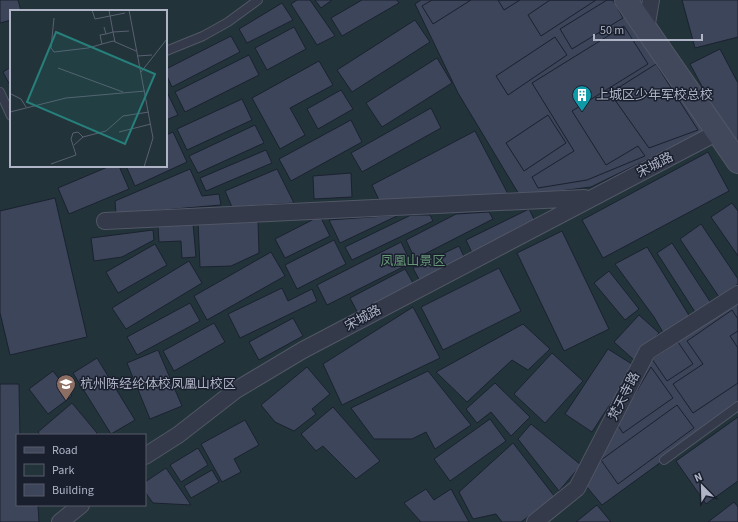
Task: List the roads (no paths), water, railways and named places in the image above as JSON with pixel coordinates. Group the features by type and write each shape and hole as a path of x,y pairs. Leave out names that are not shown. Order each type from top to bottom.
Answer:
{"street":[{"path":"626,0 738,162"},
{"path":"646,29 651,0"},
{"name":"宋城路","path":"146,455 178,434 236,390 303,350 718,132"},
{"name":"宋城路","path":"104,221 530,202 592,197"},
{"name":"梵天寺路","path":"535,522 577,488 647,352 738,294"},
{"path":"60,522 80,506"}],"lane":[{"path":"167,51 202,36 228,22 258,0"},
{"path":"0,92 10,114"},
{"path":"664,460 738,406"}],"place":[{"name":"上城区少年军校总校","path":"582,112"},
{"name":"杭州陈经纶体校凤凰山校区","path":"66,401"}],"park label":[{"name":"凤凰山景区","path":"413,261"}]}
